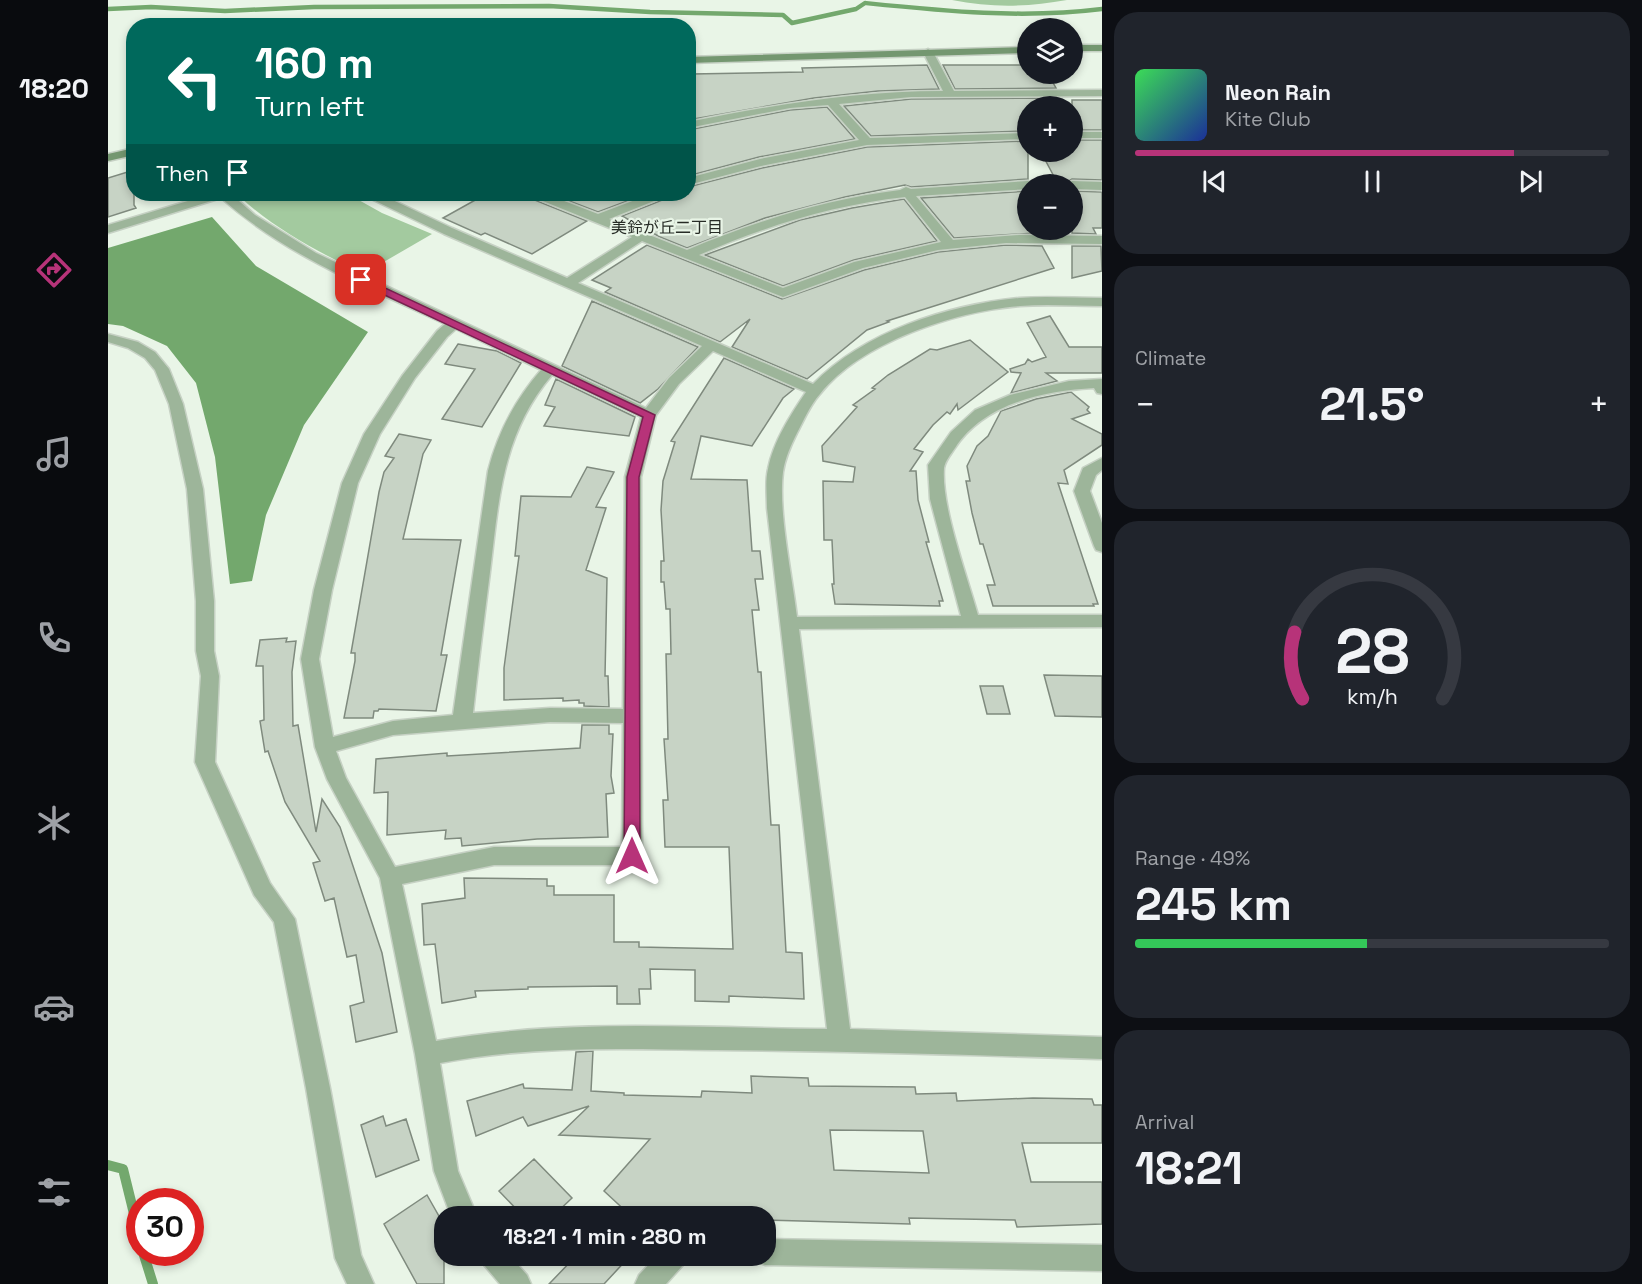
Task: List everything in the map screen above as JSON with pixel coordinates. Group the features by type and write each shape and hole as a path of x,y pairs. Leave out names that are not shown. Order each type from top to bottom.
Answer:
{"street":[{"path":"1083,48 1102,48"},
{"path":"696,60 1017,50"},
{"path":"928,52 949,92"},
{"path":"696,123 778,107 830,100 949,92 1102,93"},
{"path":"830,100 867,142"},
{"path":"1083,135 1102,135"},
{"path":"696,180 760,163 867,142 1017,136"},
{"path":"108,158 126,153"},
{"path":"689,254 729,235 827,205 906,191 1017,185"},
{"path":"1083,185 1102,186"},
{"path":"906,191 950,245"},
{"path":"108,229 200,201"},
{"path":"231,201 251,218 295,247 649,415"},
{"path":"386,201 448,231 815,390"},
{"path":"555,201 783,293 824,275 867,262 950,245 992,240 1102,240"},
{"path":"600,218 642,201"},
{"path":"570,282 641,236"},
{"path":"840,1040 774,508 776,468 790,435 815,390 854,359 889,338 919,325 953,315 1018,303 1102,302"},
{"path":"454,324 442,334 403,385 372,434 350,483 323,590 310,658 326,747 337,779 390,877 427,1054 446,1171 460,1206"},
{"path":"108,338 133,345 150,355 162,369 176,404 195,489 205,601 205,651 210,676 205,762 262,889 284,919 318,1088 348,1258 361,1284"},
{"path":"390,877 494,856 632,856 633,477 649,415 674,381 711,345"},
{"path":"462,721 497,463 510,424 530,391 549,369"},
{"path":"971,621 938,499 936,465 956,435 980,413 1015,398 1069,385 1099,383 1102,390"},
{"path":"1102,463 1089,472 1082,491 1102,546"},
{"path":"789,623 1102,621"},
{"path":"326,747 393,728 550,715 631,716"},
{"path":"427,1054 470,1046 561,1037 840,1040 1102,1048"},
{"path":"776,1252 1102,1258"},
{"path":"502,1266 518,1284"},
{"path":"648,1284 665,1266"}],"shaded area":[{"path":"952,0 1067,0 1010,6"},
{"path":"245,201 361,201 382,213 432,234 363,274 314,249"},
{"path":"212,217 256,266 368,332 304,425 266,515 252,581 230,584 215,457 196,383 167,346 123,326 108,324 108,248"}],"building":[{"path":"927,65 939,89 878,91 814,98 696,119 696,74 803,72 802,68"},
{"path":"943,65 1017,65 1017,84 1054,84 1056,88 955,89"},
{"path":"1017,98 1017,131 871,136 844,106 911,99"},
{"path":"1083,100 1102,100 1102,130 1083,130"},
{"path":"827,107 855,139 759,157 696,174 696,128 790,110"},
{"path":"1083,140 1102,140 1102,180 1083,179 1083,174 1053,174 1046,162 1083,162"},
{"path":"1017,141 1017,162 1028,162 1028,174 1017,174 1017,180 911,187 905,185 845,197 765,218 687,248 660,237 622,216 660,201 696,201 696,185 762,168 867,147"},
{"path":"126,172 126,201 134,201 136,208 108,217 108,178"},
{"path":"1083,191 1102,192 1102,228 1093,228 1096,234 1083,233"},
{"path":"1017,192 1017,234 954,238 921,198"},
{"path":"904,199 937,241 854,260 783,286 705,255 800,220"},
{"path":"473,201 537,201 587,221 532,254 485,233 481,235 443,218"},
{"path":"569,201 627,201 598,212"},
{"path":"647,245 782,299 864,270 938,252 1006,245 1042,246 1054,268 887,321 889,322 867,330 807,379 732,347 750,319 720,342 605,292 611,288 592,280"},
{"path":"1072,246 1101,246 1102,271 1072,278"},
{"path":"592,301 698,347 658,389 640,403 562,366"},
{"path":"1050,316 1069,347 1102,347 1102,373 1046,373 1057,381 1011,393 1021,373 1011,372 1010,369 1025,364 1028,359 1032,362 1046,357 1027,323"},
{"path":"970,340 1008,372 958,410 957,404 950,414 947,412 933,425 914,449 923,452 910,471 916,471 918,500 929,542 926,542 943,601 939,601 940,606 835,604 832,584 834,584 832,540 824,540 823,481 853,482 855,467 823,461 822,446 857,407 853,405 875,389 872,388 888,375 930,349 937,350"},
{"path":"458,344 497,351 521,363 482,427 442,419 475,369 445,364"},
{"path":"724,358 794,389 783,398 752,446 701,436 691,479 747,480 752,551 760,551 763,579 755,579 759,610 752,610 758,672 761,672 771,825 779,825 786,952 802,953 804,999 729,996 729,1002 695,1001 695,970 650,969 651,989 639,989 640,1004 617,1004 617,986 528,987 528,989 475,991 476,997 442,1003 435,944 424,945 422,904 465,898 464,878 547,879 547,886 554,886 554,895 614,895 614,942 639,942 639,947 733,949 729,847 665,847 663,800 668,800 664,739 668,739 666,654 671,654 670,609 666,609 664,582 661,582 661,561 664,561 661,510 663,481 675,442 671,441"},
{"path":"556,379 635,417 629,436 544,426 555,407 545,405"},
{"path":"1071,392 1089,407 1087,410 1090,413 1072,419 1102,434 1102,445 1064,470 1068,484 1058,483 1098,604 1093,604 1094,606 993,606 987,585 995,585 983,544 980,544 972,513 966,481 970,481 967,466 977,446 988,436 1001,411 1036,399"},
{"path":"399,434 431,440 423,454 403,539 461,540 441,655 447,655 436,711 379,709 374,711 373,718 344,718 355,661 355,653 351,653 379,492 384,472 394,458 385,456"},
{"path":"587,467 614,472 596,507 606,508 586,570 607,578 605,676 608,676 609,707 584,706 584,703 579,703 579,700 563,701 563,698 504,700 504,668 519,556 515,556 521,496 571,497"},
{"path":"287,638 286,642 296,641 292,672 293,726 298,725 316,832 322,799 340,827 382,953 397,1032 356,1042 350,1006 364,1002 356,955 347,957 334,898 325,901 313,863 320,861 285,802 268,751 265,752 260,721 264,720 263,666 256,666 260,640"},
{"path":"1044,675 1102,676 1102,717 1055,716"},
{"path":"980,686 1003,686 1010,714 987,714"},
{"path":"582,725 609,725 609,734 613,734 611,776 614,793 606,794 608,837 537,839 462,846 461,838 445,839 446,830 387,835 388,792 374,793 376,759 447,753 447,756 580,748"},
{"path":"593,1051 591,1091 624,1093 624,1095 701,1097 702,1091 752,1093 751,1076 808,1078 809,1086 915,1087 916,1094 956,1093 957,1101 1033,1098 1092,1099 1094,1105 1102,1105 1102,1143 1022,1143 1031,1182 1102,1182 1102,1224 1017,1227 1015,1220 909,1218 910,1224 776,1220 776,1206 620,1206 604,1191 650,1139 559,1135 589,1106 528,1126 523,1117 476,1136 467,1101 523,1084 524,1088 572,1090 576,1052","holes":["830,1130 923,1131 929,1173 834,1170"]},
{"path":"383,1116 386,1126 406,1119 419,1160 376,1177 361,1125"},
{"path":"534,1159 572,1198 564,1206 513,1206 499,1191"},
{"path":"427,1195 434,1207 434,1266 444,1266 444,1284 417,1284 384,1224"},
{"path":"566,1266 621,1266 604,1284 549,1284"}],"waterway":[{"path":"108,9 151,7 225,11 314,7 549,6 650,12 783,15 792,23 856,9 865,3 1013,14 1102,9"},
{"path":"108,1165 123,1169 128,1188"},
{"path":"147,1266 153,1284"}],"district":[{"name":"美鈴が丘二丁目","path":"667,227"}],"route":[{"path":"361,280 649,415 633,477 632,856"}]}
